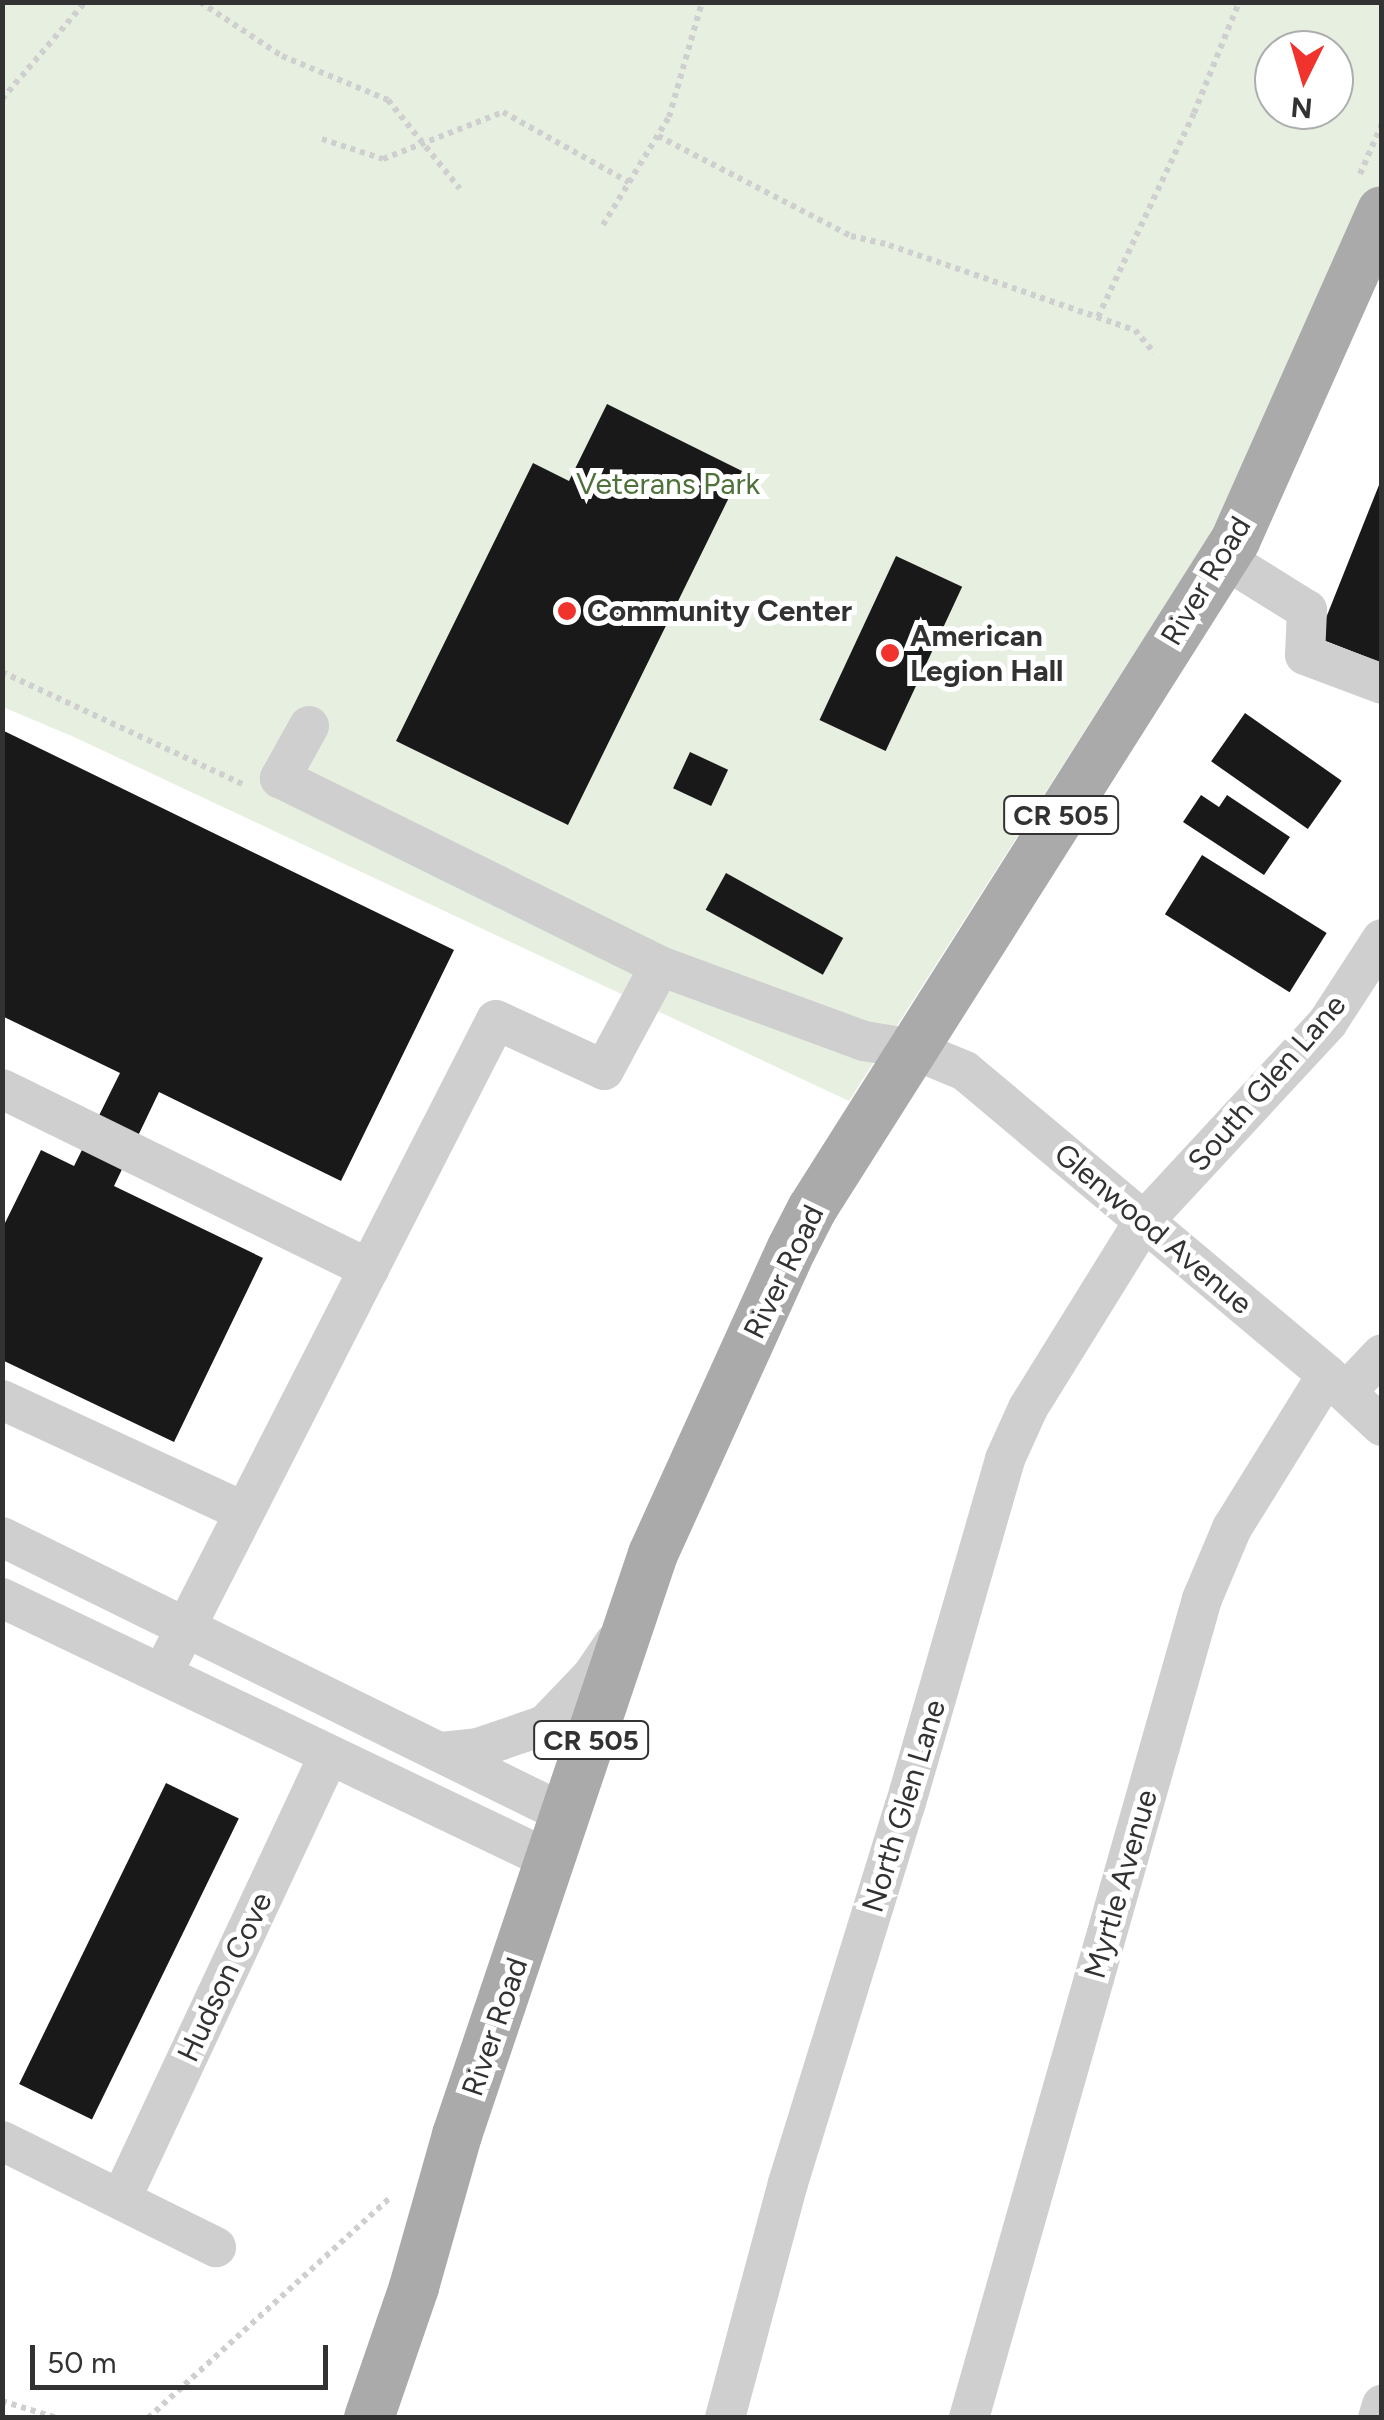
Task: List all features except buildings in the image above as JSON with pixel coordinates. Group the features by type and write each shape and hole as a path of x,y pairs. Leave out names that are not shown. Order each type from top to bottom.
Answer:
{"main road":[{"name":"River Road","path":"381,2411 457,2135 659,1540 792,1248 912,1050 1223,558 1382,211"}],"street":[{"path":"1223,558 1307,610 1305,655 1382,684"},
{"name":"Glenwood Avenue","path":"309,726 280,778 660,966 864,1041 912,1050 965,1071 1382,1426"},
{"name":"South Glen Lane","path":"1144,1222 1328,1022 1382,938"},
{"path":"162,1674 496,1020 604,1070 660,966"},
{"path":"2,1089 369,1269"},
{"name":"North Glen Lane","path":"725,2418 788,2183 905,1806 1005,1459 1028,1408 1144,1222"},
{"name":"Myrtle Avenue","path":"969,2418 1202,1599 1232,1528 1337,1384 1382,1354"},
{"path":"2,1400 244,1512"},
{"path":"2,1537 567,1814"},
{"path":"47,1559 15,1604 552,1861"},
{"path":"441,1752 478,1748 545,1725 592,1676 632,1618"},
{"name":"Hudson Cove","path":"121,2199 330,1754"},
{"path":"2,2141 216,2246"},
{"path":"1378,2418 1382,2405"}],"path":[{"path":"2,99 85,2"},
{"path":"200,2 282,56 388,100 460,189"},
{"path":"603,225 669,117 702,2"},
{"path":"1098,317 1194,113 1239,2"},
{"path":"322,138 383,158 425,146 503,112 629,182"},
{"path":"658,136 852,236 889,245 1135,330 1154,353"},
{"path":"148,2418 401,2188"},
{"path":"2,2401 57,2418"}],"green space":[{"name":"Veterans Park","path":"2,3 1381,3 1381,211 1208,537 849,1101 3,707"}],"place":[{"name":"Community Center","path":"567,611"},
{"name":"American Legion Hall","path":"890,653"}]}
